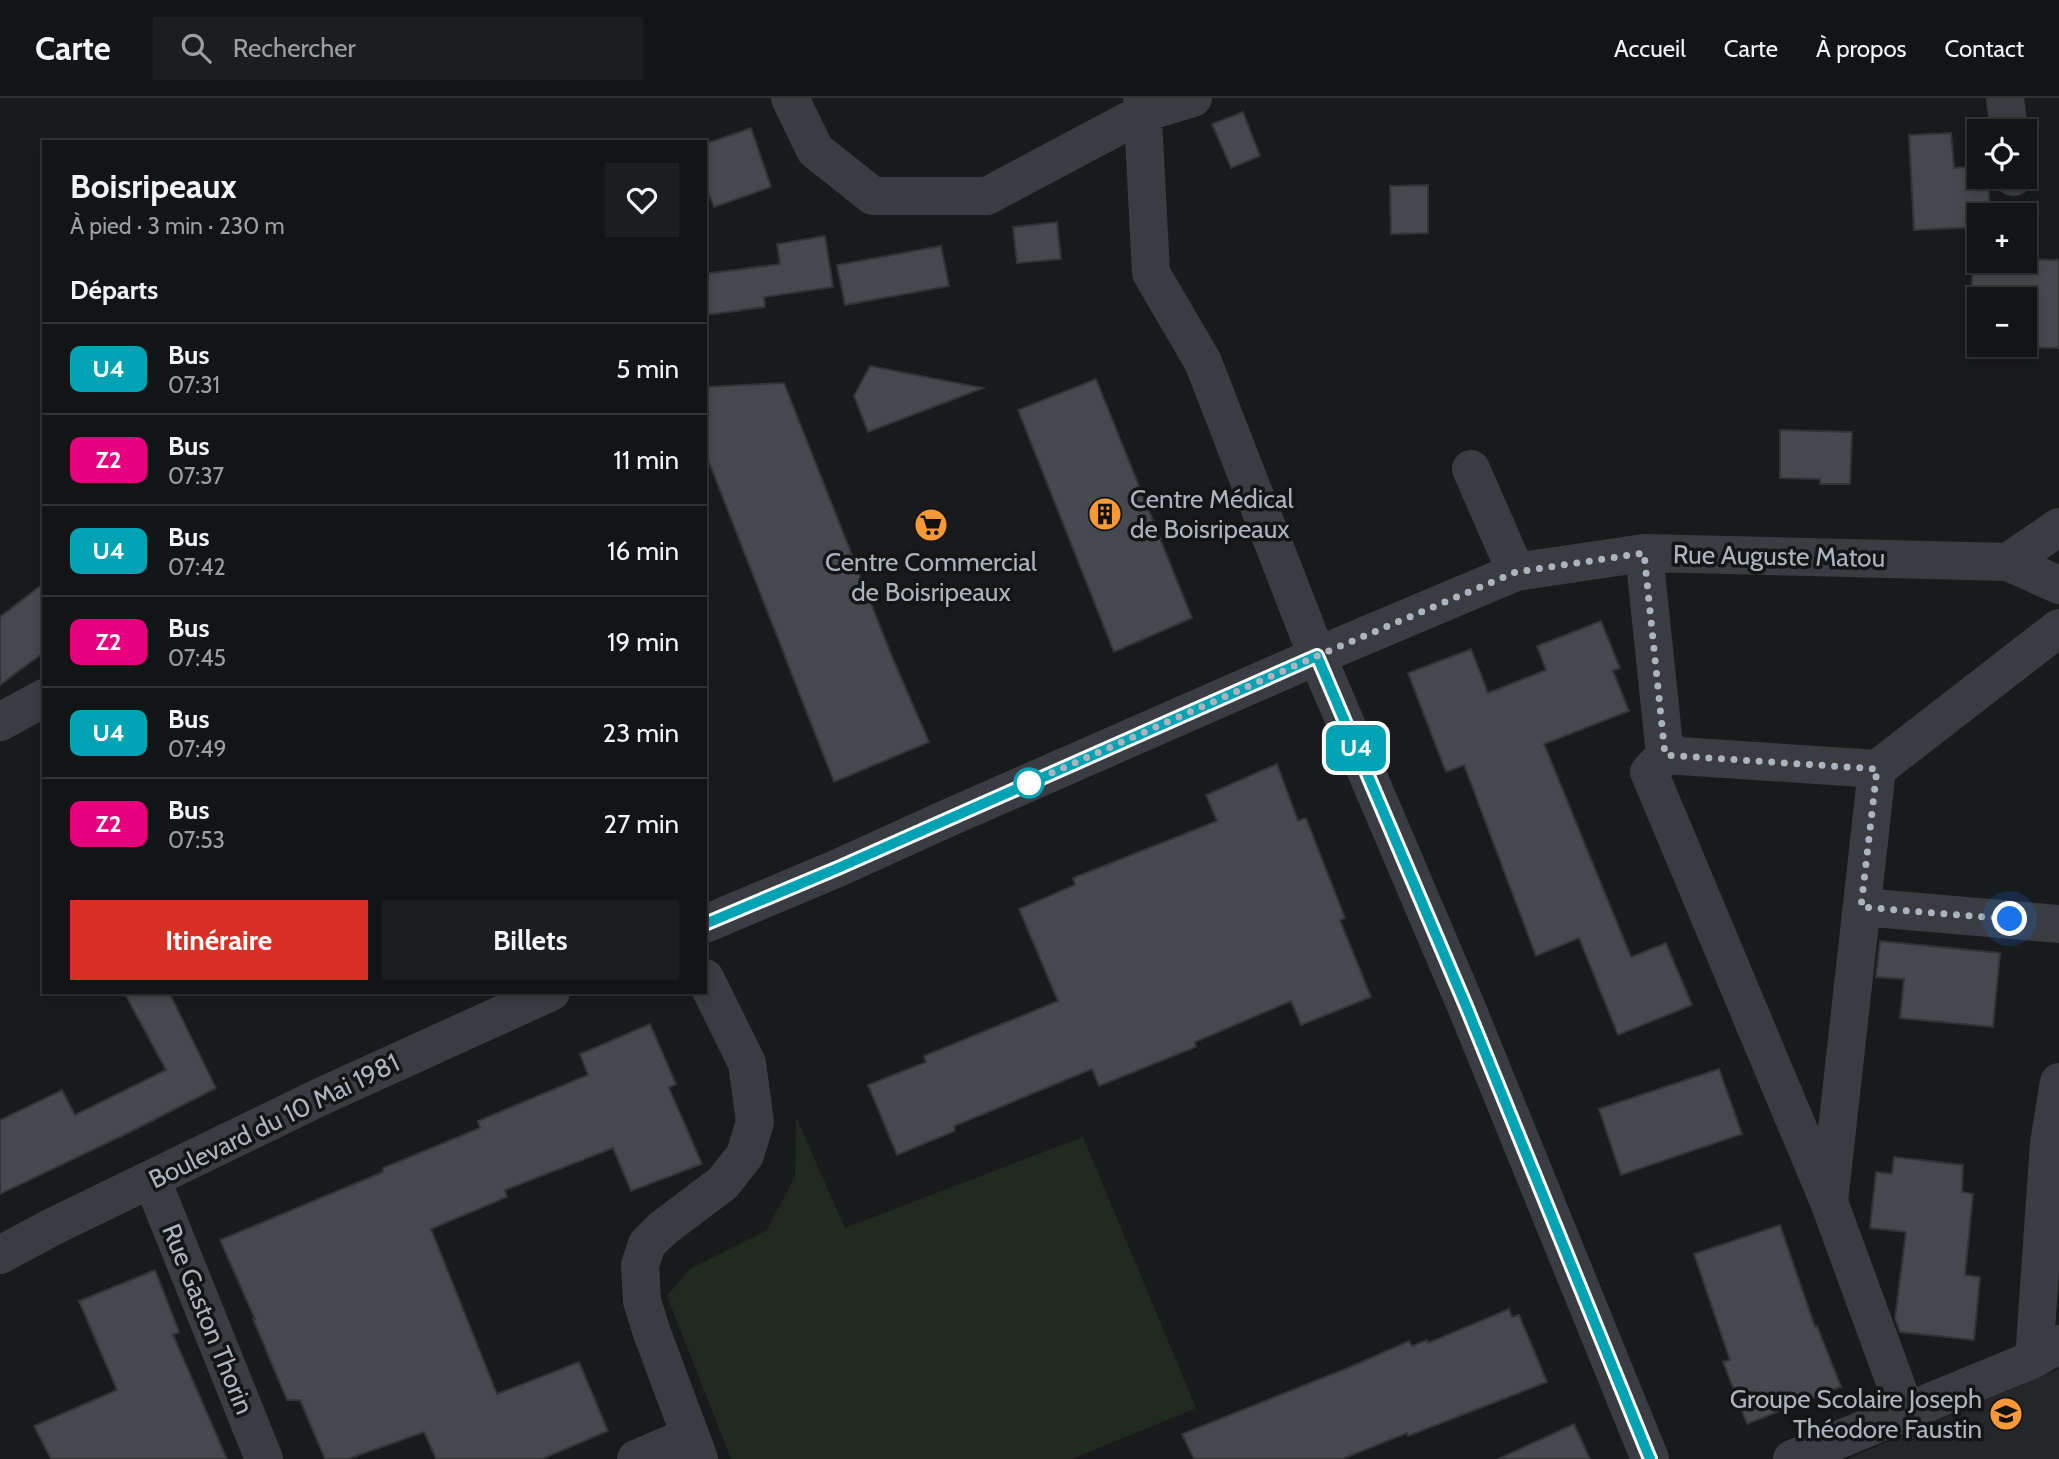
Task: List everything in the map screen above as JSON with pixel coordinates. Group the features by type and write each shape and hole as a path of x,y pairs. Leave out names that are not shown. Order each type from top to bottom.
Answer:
{"street":[{"path":"790,98 815,150 873,196 988,196 1142,106 1193,98"},
{"path":"2006,98 2008,119"},
{"path":"1142,106 1152,273 1203,362 1317,656 1466,1006 1650,1459"},
{"path":"1471,469 1516,572"},
{"path":"2008,562 2059,527"},
{"path":"2059,535 2053,561 2059,583"},
{"path":"1644,553 1665,755 1649,772 1829,1202 1906,1412"},
{"name":"Rue Auguste Matou","path":"1317,656 1516,572 1644,553 2008,562 2059,583"},
{"path":"1665,755 1877,769 2059,628"},
{"path":"707,923 1317,656"},
{"path":"0,722 42,699"},
{"path":"1829,1202 1877,769"},
{"path":"1861,907 2059,923"},
{"path":"636,1459 694,1447 642,1301 640,1265 647,1244 662,1229 723,1183 745,1155 755,1122 747,1063 707,982"},
{"name":"Boulevard du 10 Mai 1981","path":"0,1255 320,1097 547,994"},
{"path":"1792,1459 2046,1351 2059,1082"},
{"name":"Rue Gaston Thorin","path":"152,1180 264,1459"}],"shaded area":[{"path":"796,1117 845,1228 1083,1137 1196,1408 1072,1459 731,1459 667,1296 690,1269 767,1230 795,1176"},
{"name":"Groupe Scolaire Joseph Théodore Faustin","path":"2059,1369 2059,1459 1847,1459"}],"building":[{"path":"1243,112 1260,156 1231,168 1212,124"},
{"path":"751,128 771,187 714,207 707,189 707,143"},
{"path":"1951,133 1954,168 1967,167 1967,189 1989,189 1989,203 1967,203 1967,228 1914,230 1909,135"},
{"path":"1428,185 1428,233 1391,234 1390,186"},
{"path":"1057,222 1061,259 1017,263 1013,227"},
{"path":"825,236 833,287 764,297 765,307 707,315 707,274 780,264 777,244"},
{"path":"941,246 949,286 845,305 837,265"},
{"path":"2037,259 2059,260 2059,348 2037,348 2037,287 1972,287 1972,273 2037,273"},
{"path":"870,366 983,388 868,432 854,396"},
{"name":"Centre Médical de Boisripeaux","path":"1096,379 1192,618 1114,652 1018,410"},
{"path":"784,383 893,659 929,742 834,782 707,457 707,387"},
{"path":"1780,430 1852,432 1850,484 1820,484 1820,479 1780,478"},
{"path":"42,585 42,654 0,685 0,617"},
{"path":"1601,621 1620,668 1613,671 1629,711 1544,744 1631,957 1666,943 1692,1005 1618,1035 1579,938 1536,956 1464,765 1446,772 1408,673 1471,649 1488,693 1546,670 1537,646"},
{"path":"1277,764 1298,821 1306,818 1345,918 1340,920 1371,997 1301,1025 1291,1001 1195,1042 1196,1047 1099,1086 1092,1069 954,1126 955,1131 897,1155 868,1085 926,1062 924,1056 1058,1001 1019,909 1075,885 1073,878 1217,821 1206,795"},
{"path":"1880,941 2000,953 1993,1027 1900,1018 1904,979 1876,977"},
{"path":"125,994 170,994 216,1088 0,1194 0,1120 62,1090 75,1115 166,1070"},
{"path":"650,1024 676,1084 669,1088 702,1164 631,1191 613,1148 505,1190 507,1197 431,1229 497,1394 579,1362 608,1431 542,1459 436,1459 424,1432 348,1459 325,1459 300,1400 287,1400 220,1240 383,1172 383,1168 480,1128 478,1121 588,1075 580,1054"},
{"path":"1719,1069 1742,1134 1621,1175 1599,1109"},
{"path":"1894,1157 1963,1165 1962,1192 1973,1194 1965,1275 1980,1277 1974,1340 1900,1332 1895,1318 1906,1232 1870,1228 1876,1172 1892,1174"},
{"path":"1780,1225 1815,1327 1817,1326 1841,1387 1747,1424 1723,1362 1730,1360 1694,1254"},
{"path":"155,1270 179,1332 173,1335 227,1459 51,1459 34,1426 117,1390 79,1301"},
{"path":"1509,1309 1512,1317 1519,1315 1547,1382 1408,1436 1407,1433 1342,1459 1194,1459 1182,1434 1409,1341 1412,1346 1427,1340 1428,1343"},
{"path":"1574,1424 1590,1459 1498,1459"}],"bus line":[{"name":"U4","path":"707,923 1317,656 1466,1006 1650,1459"}],"place":[{"name":"Centre Médical de Boisripeaux","path":"1105,514"},
{"name":"Centre Commercial de Boisripeaux","path":"931,525"},
{"name":"Groupe Scolaire Joseph Théodore Faustin","path":"2006,1414"}],"route":[{"path":"1029,783 1516,572 1644,553 1665,755 1877,769 1861,907 2010,919"}]}
